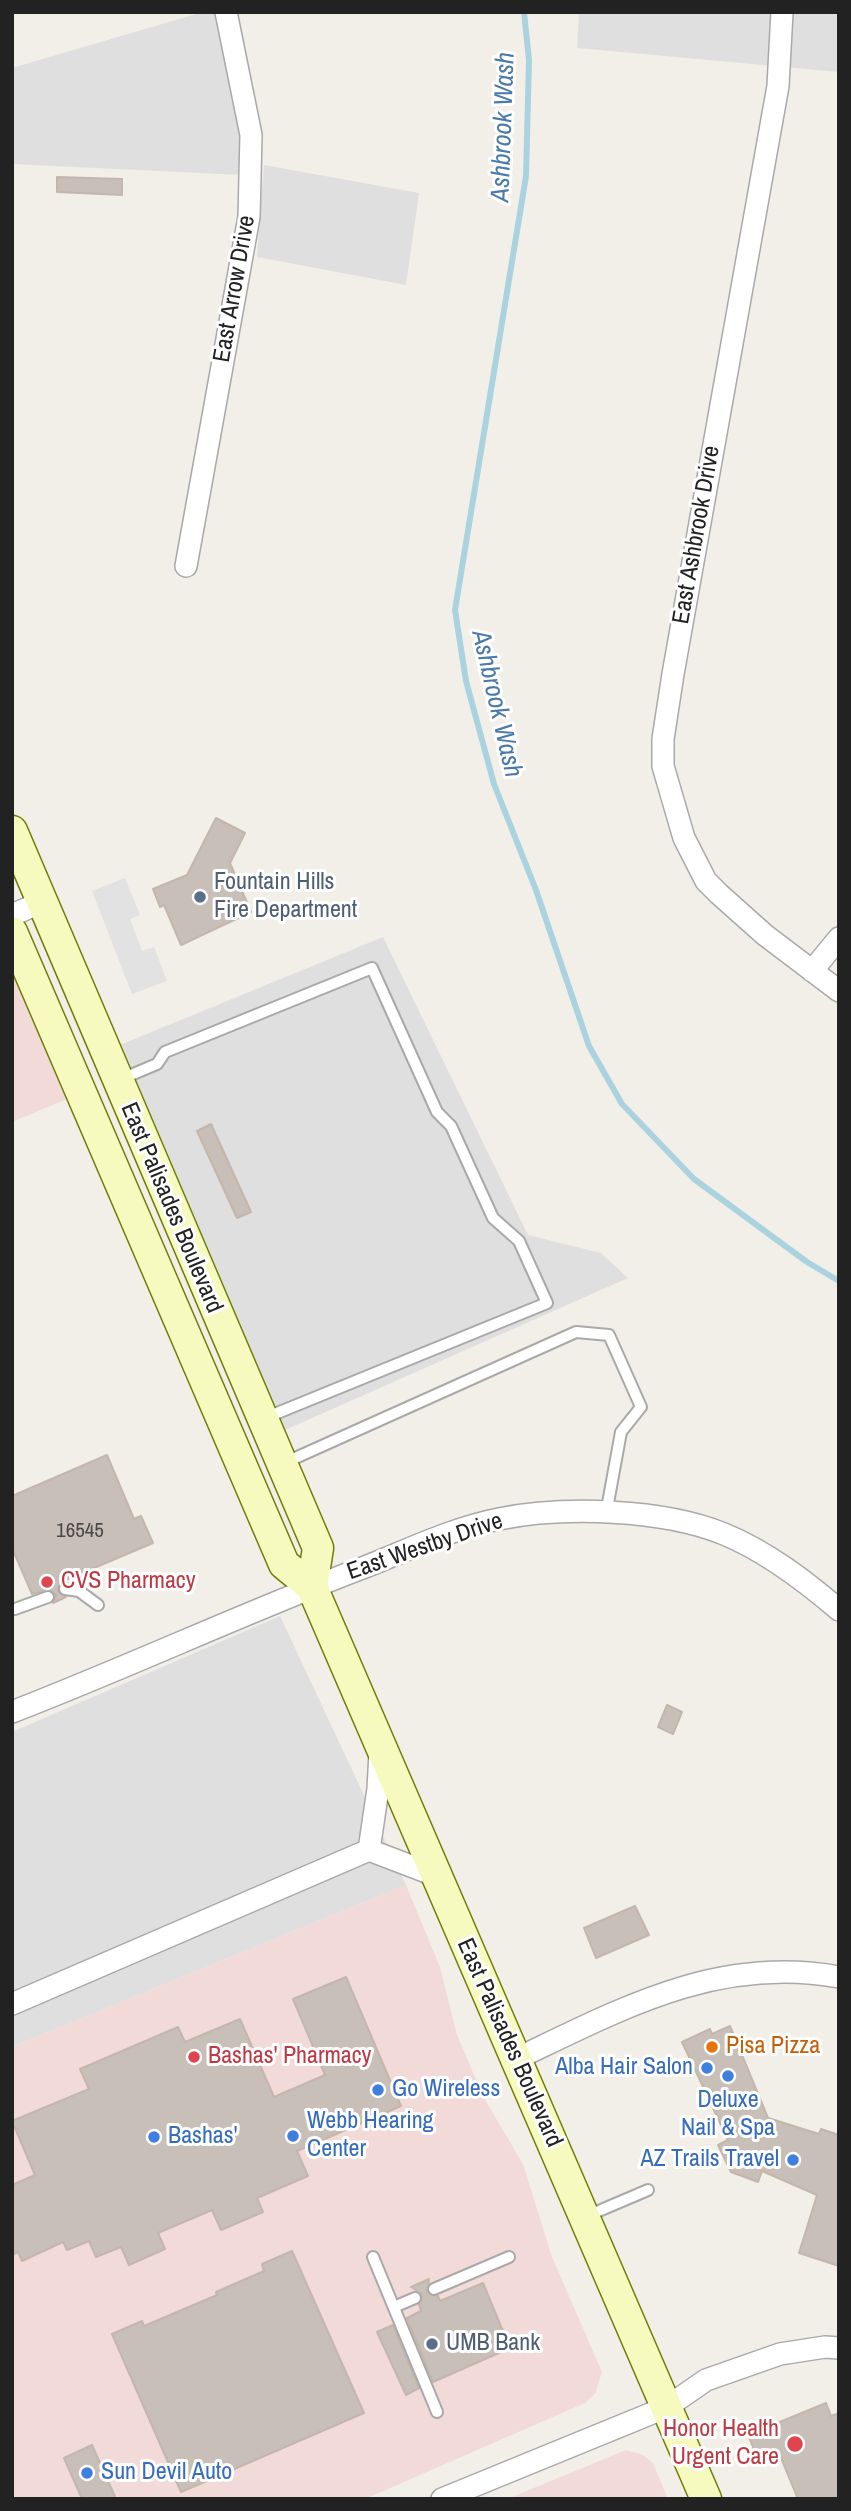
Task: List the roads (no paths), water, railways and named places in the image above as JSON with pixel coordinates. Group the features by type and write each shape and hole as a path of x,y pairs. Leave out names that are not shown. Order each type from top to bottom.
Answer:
{"street":[{"name":"East Arrow Drive","path":"186,566 249,217 251,135 226,12"},
{"name":"East Ashbrook Drive","path":"782,12 778,86 678,647 663,739 663,766 684,838 706,881 765,934 839,990"},
{"name":"East Palisades Boulevard","path":"12,831 19,867 42,902 318,1548 312,1587"},
{"path":"12,915 42,902"},
{"name":"East Palisades Boulevard","path":"12,932 284,1564 312,1587 706,2499"},
{"path":"813,971 839,938"},
{"name":"East Westby Drive","path":"12,1712 312,1587 497,1519 534,1513 606,1514 685,1522 725,1534 802,1579 839,1609"},
{"path":"369,1850 378,1788 380,1743"},
{"path":"12,2004 369,1850 437,1876"},
{"path":"516,2059 638,2001 693,1983 752,1973 804,1972 839,1977"},
{"path":"442,2499 667,2407 706,2380 780,2354 825,2347 839,2348"}],"lane":[{"path":"117,1081 157,1064 165,1052 372,968 438,1112 451,1126 493,1218 519,1241 547,1303 262,1420"},
{"path":"282,1464 576,1332 609,1335 641,1407 621,1432 606,1514"},
{"path":"65,1590 79,1591 98,1605"},
{"path":"15,1609 48,1597"},
{"path":"584,2217 648,2190"},
{"path":"373,2257 437,2412"},
{"path":"434,2289 509,2257"},
{"path":"394,2307 415,2298"}],"waterway":[{"name":"Ashbrook Wash","path":"524,12 529,60 526,176 455,610 466,681 494,784 536,890 589,1046 622,1104 694,1179 807,1262 839,1281"}],"place":[{"name":"Fountain Hills Fire Department","path":"200,897"},
{"name":"CVS Pharmacy","path":"47,1582"},
{"name":"Pisa Pizza","path":"712,2047"},
{"name":"Bashas' Pharmacy","path":"194,2057"},
{"name":"Alba Hair Salon","path":"707,2068"},
{"name":"Deluxe Nail & Spa","path":"728,2076"},
{"name":"Go Wireless","path":"378,2090"},
{"name":"Webb Hearing Center","path":"293,2136"},
{"name":"Bashas'","path":"154,2137"},
{"name":"AZ Trails Travel","path":"793,2160"},
{"name":"UMB Bank","path":"432,2344"},
{"name":"Honor Health Urgent Care","path":"795,2444"},
{"name":"Sun Devil Auto","path":"87,2473"}]}
